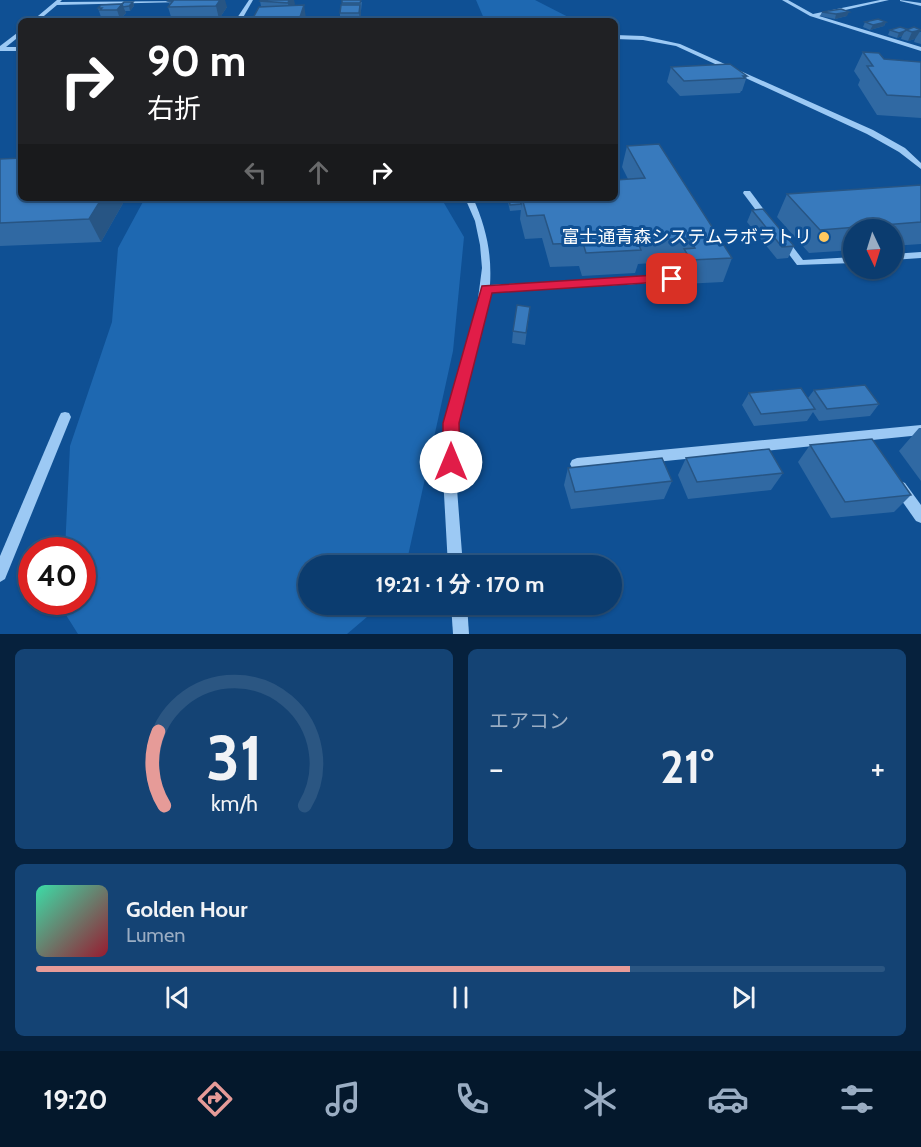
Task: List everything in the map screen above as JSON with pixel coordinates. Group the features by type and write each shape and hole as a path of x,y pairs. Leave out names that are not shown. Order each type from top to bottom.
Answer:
{"street":[{"path":"240,18 251,0"},
{"path":"784,0 812,15 921,49"},
{"path":"812,15 887,0"},
{"path":"902,0 921,5"},
{"path":"39,18 59,2 191,1"},
{"path":"0,49 18,34"},
{"path":"618,37 643,38 678,45 870,132 902,150 921,167"},
{"path":"0,49 18,49"},
{"path":"747,193 773,228"},
{"path":"455,555 451,501 451,423 486,289 488,263 479,215 471,201"},
{"path":"780,237 800,263 843,261"},
{"path":"903,256 921,255"},
{"path":"486,289 672,279"},
{"path":"0,574 65,417"},
{"path":"577,464 921,430"},
{"path":"864,435 877,453"},
{"path":"890,471 921,516"},
{"path":"460,615 461,634"}],"shaded area":[{"path":"476,0 535,0 570,18 484,18"},
{"path":"143,201 443,201 464,237 453,351 408,555 298,555 298,615 369,615 347,634 78,634 66,615 96,615 96,537 66,537 70,446 112,322 118,248"}],"building":[{"path":"169,0 220,0 216,6 168,7 173,1"},
{"path":"261,0 289,0 288,3"},
{"path":"342,0 361,0 360,3 342,3"},
{"path":"133,2 129,6 123,7 122,4"},
{"path":"122,4 117,10 98,8 101,5"},
{"path":"304,5 300,17 253,18 259,7"},
{"path":"341,5 360,5 359,13 340,13"},
{"path":"841,9 849,12 836,14 822,12"},
{"path":"878,19 886,22 873,25 865,22"},
{"path":"900,27 907,29 899,33 890,30"},
{"path":"914,27 921,30 912,32 906,30"},
{"path":"863,52 879,53 884,59 921,62 921,97 887,95 867,66 873,66"},
{"path":"730,64 747,76 743,76 745,78 684,81 671,67"},
{"path":"659,144 732,258 691,260 684,249 695,248 689,238 637,241 641,250 586,253 583,243 553,244 544,215 527,216 523,201 618,201 618,180 645,178 627,146"},
{"path":"18,158 18,201 100,201 89,219 0,223 0,159"},
{"path":"921,185 921,222 903,223 903,219 843,219 843,228 820,230 787,194"},
{"path":"509,201 520,201 521,204 510,205"},
{"path":"763,209 794,246 782,247 752,210"},
{"path":"517,305 530,307 526,333 513,331"},
{"path":"865,385 879,404 827,409 814,390"},
{"path":"801,388 815,409 761,414 749,393"},
{"path":"872,439 911,495 845,502 810,445"},
{"path":"769,449 783,473 697,482 686,458"},
{"path":"662,458 672,481 575,492 568,468"}],"place":[{"name":"富士通青森システムラボラトリ","path":"824,237"}],"route":[{"path":"451,462 451,423 486,289 672,279"}]}
